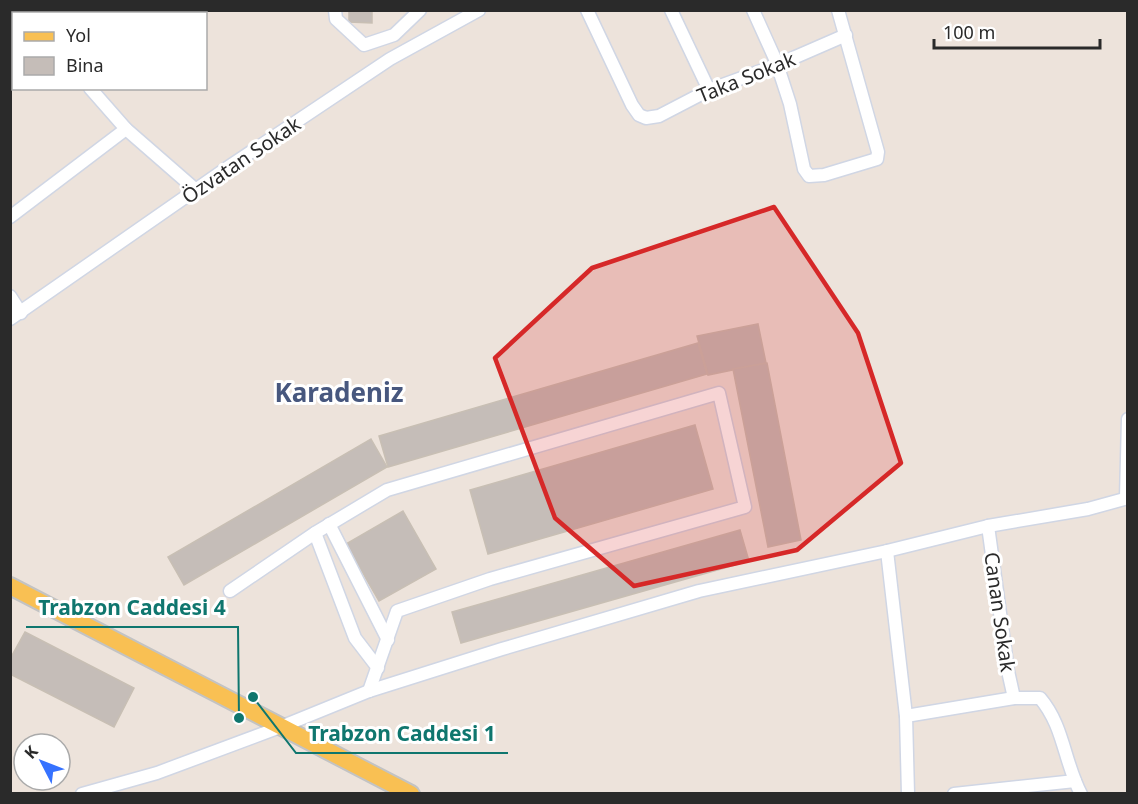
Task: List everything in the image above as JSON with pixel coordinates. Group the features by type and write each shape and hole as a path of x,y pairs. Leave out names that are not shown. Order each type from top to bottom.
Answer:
{"main road":[{"path":"10,586 411,794"}],"street":[{"path":"335,10 336,19 364,45 394,35 420,10"},
{"name":"Özvatan Sokak","path":"16,316 196,190 390,59 458,15 479,10"},
{"name":"Taka Sokak","path":"587,10 632,105 639,115 646,118 659,116 709,90 777,65 846,35"},
{"path":"671,10 709,90"},
{"path":"753,10 777,65 790,104 804,169 809,176 825,175 877,159 878,152 838,10"},
{"path":"92,90 126,129 196,190"},
{"path":"10,217 126,129"},
{"path":"10,296 16,316"},
{"path":"230,591 315,533 387,490 719,393 745,507 490,579 397,611 369,691"},
{"path":"82,794 157,773 369,691 699,591 887,551 988,526 1088,509 1127,498 1128,419"},
{"path":"329,524 388,640"},
{"name":"Canan Sokak","path":"988,526 1008,671 1014,698"},
{"path":"315,533 356,638 378,668"},
{"path":"887,551 906,716 908,794"},
{"path":"906,716 1014,698 1040,698 1050,710 1058,727 1074,781 1081,794"},
{"path":"954,794 1074,781"}],"highlighted area":[{"path":"774,207 858,333 901,463 797,550 634,586 555,518 495,358 592,268"}],"building":[{"path":"349,10 372,10 372,23 349,22"},
{"path":"758,324 766,363 708,375 697,336"},
{"path":"698,343 707,374 388,467 379,436"},
{"path":"767,363 801,540 768,547 733,369"},
{"path":"695,425 713,489 488,554 470,490"},
{"path":"371,439 387,467 184,585 168,557"},
{"path":"403,511 436,569 379,601 346,544"},
{"path":"740,530 749,561 461,643 452,612"},
{"path":"25,632 134,688 114,727 10,674 10,659"}],"place":[{"name":"Trabzon Caddesi 1","path":"253,697"},
{"name":"Trabzon Caddesi 4","path":"239,718"}],"district":[{"name":"Karadeniz","path":"339,392"}]}
